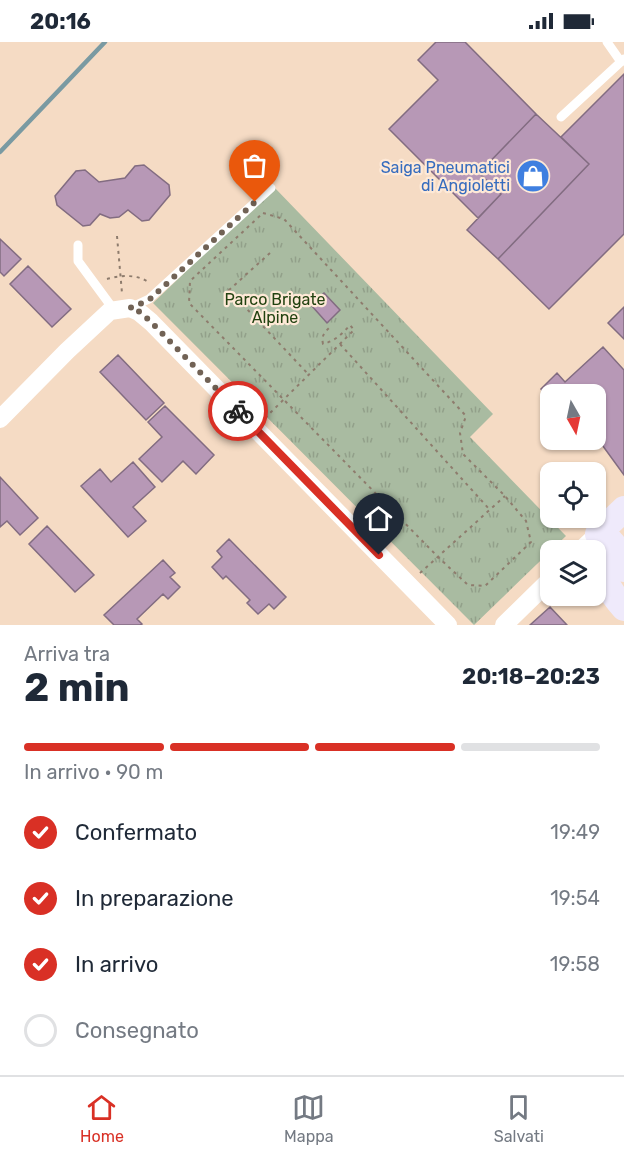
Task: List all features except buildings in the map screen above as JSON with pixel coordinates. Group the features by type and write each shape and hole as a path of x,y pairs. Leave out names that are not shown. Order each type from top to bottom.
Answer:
{"main road":[{"path":"598,540 624,509"},
{"path":"606,542 611,540 614,588"}],"street":[{"path":"0,419 110,311 122,309 140,312 448,625"},
{"path":"504,625 540,591"}],"lane":[{"path":"561,117 622,61 607,42"},
{"path":"78,245 78,261 96,285 122,309 149,300 272,188"}],"path":[{"path":"262,213 284,219 466,416 460,433 463,454 505,496 526,521 531,542 484,586 468,585 284,400 189,303 190,281 262,213"},
{"path":"117,236 122,309"},
{"path":"270,253 230,290 309,375"},
{"path":"96,285 109,278 130,276 143,279 159,291"},
{"path":"255,428 354,330 350,326 337,338 323,344 324,332 331,326"},
{"path":"340,344 490,510"},
{"path":"408,584 505,496"}],"green space":[{"name":"Parco Brigate Alpine","path":"274,187 493,414 470,437 540,509 540,528 558,528 566,536 562,540 540,540 540,561 474,625 153,303"}],"waterway":[{"path":"0,152 105,42"}],"way so far":[{"path":"238,411 151,322 140,312 130,308 149,300 255,202"}],"place":[{"name":"Saiga Pneumatici di Angioletti","path":"533,176"}],"route":[{"path":"238,411 379,555"}]}
